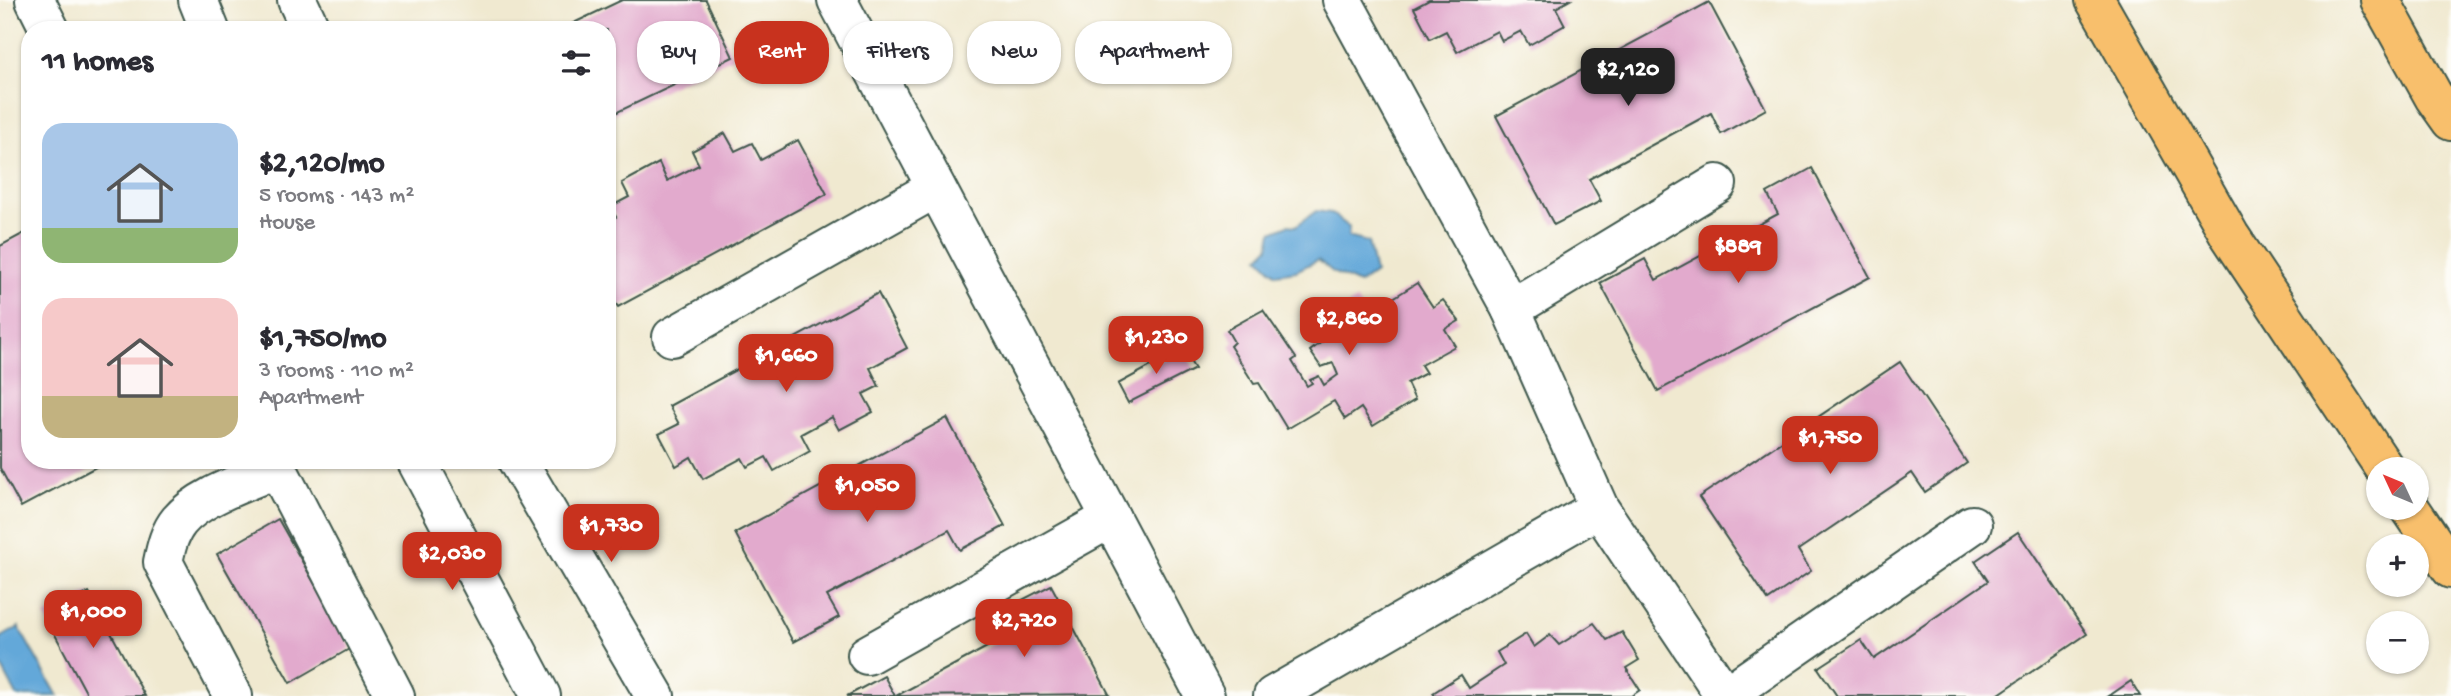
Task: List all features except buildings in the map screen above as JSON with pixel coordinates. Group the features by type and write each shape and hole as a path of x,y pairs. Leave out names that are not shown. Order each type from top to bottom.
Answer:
{"highway":[{"path":"2095,0 2230,236 2377,457"},
{"path":"2381,0 2434,97 2451,121"},
{"path":"2418,520 2451,569"}],"street":[{"path":"35,0 46,21"},
{"path":"198,0 206,21"},
{"path":"297,0 307,21"},
{"path":"837,0 1205,696"},
{"path":"1342,0 1511,309 1599,508 1725,696 1972,525"},
{"path":"1511,309 1717,184"},
{"path":"672,337 936,188"},
{"path":"233,696 163,562 168,540 180,521 200,504 266,469"},
{"path":"278,469 395,696"},
{"path":"421,469 541,696"},
{"path":"522,469 655,696"},
{"path":"1273,696 1599,508"},
{"path":"867,655 1111,518"}],"water":[{"path":"1316,211 1331,213 1349,227 1348,237 1368,242 1375,273 1359,284 1334,273 1318,260 1296,271 1276,274 1259,257 1269,247 1272,232 1288,225 1296,226"},
{"path":"19,627 58,696 17,696 0,664 0,638"}]}
